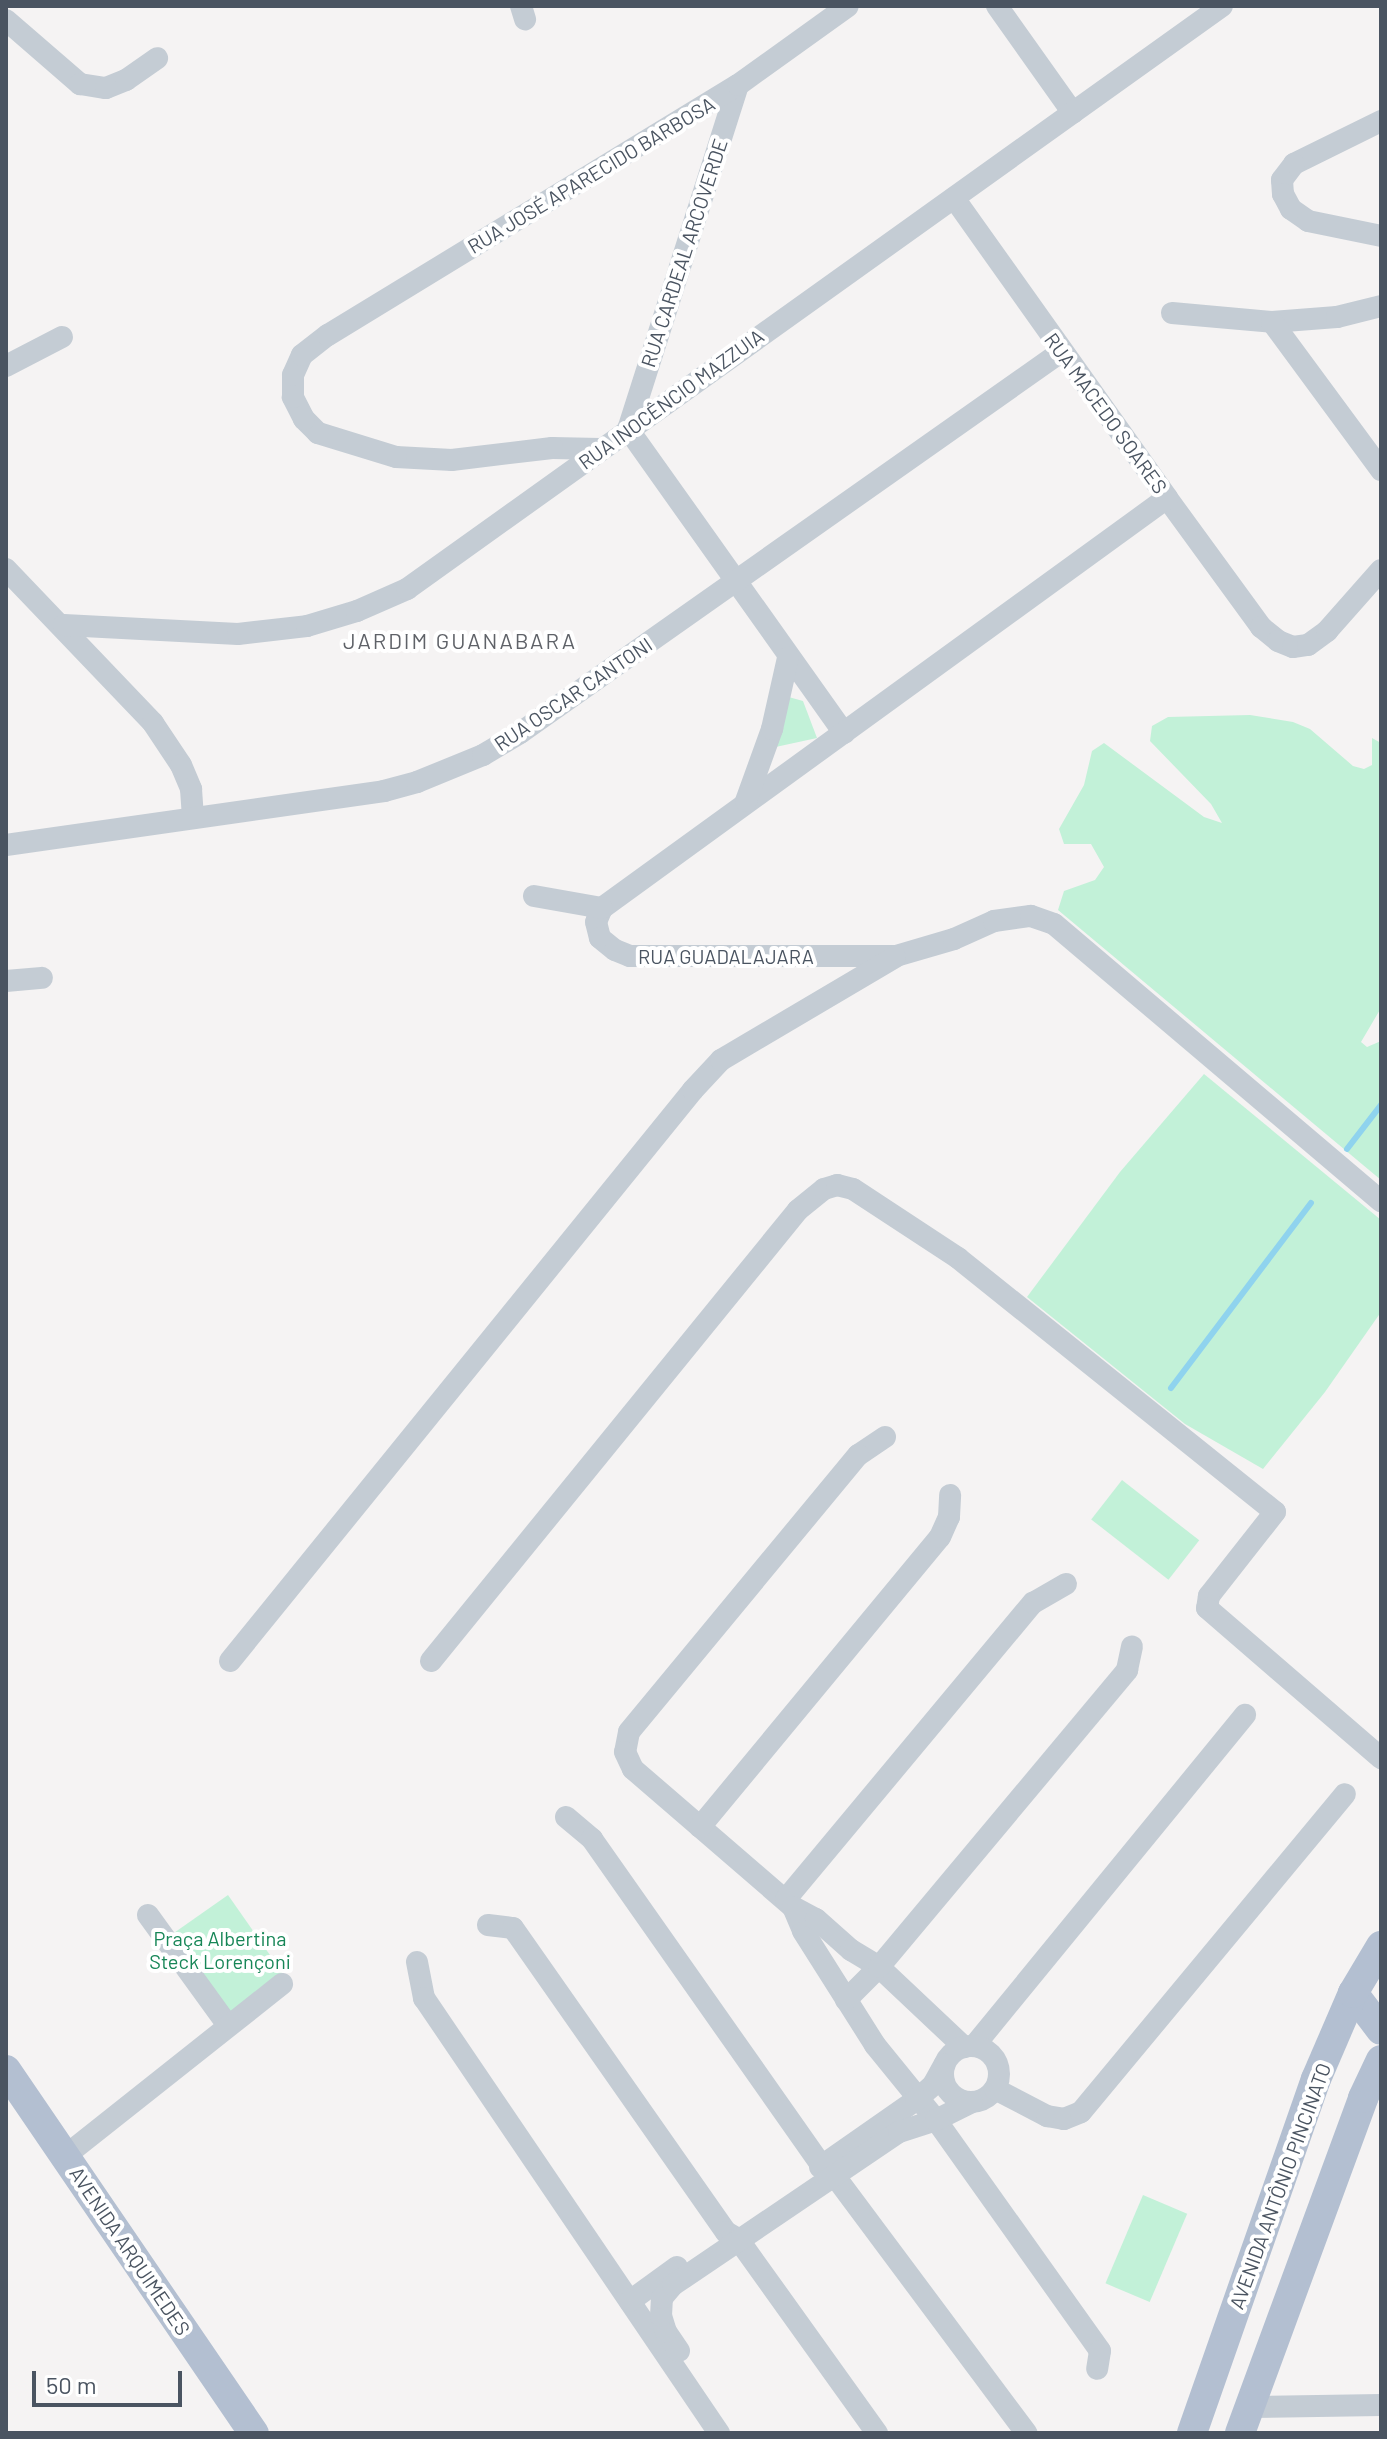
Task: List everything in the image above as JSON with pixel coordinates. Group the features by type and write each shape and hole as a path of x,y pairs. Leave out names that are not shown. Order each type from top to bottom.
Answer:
{"main road":[{"name":"AVENIDA ANTÔNIO PINCINATO","path":"1192,2433 1316,2079 1353,1993 1381,1946"},
{"path":"1353,1993 1381,2030"},
{"path":"1245,2420 1381,2060"},
{"name":"AVENIDA ARQUIMEDES","path":"6,2070 254,2433"},
{"path":"1292,2152 1314,2163 1321,2179 1320,2215"}],"street":[{"name":"RUA JOSÉ APARECIDO BARBOSA","path":"600,449 552,448 452,460 396,457 318,433 304,419 293,397 293,375 302,355 328,335 738,85 848,6"},
{"path":"997,6 1073,113"},
{"name":"RUA INOCÊNCIO MAZZUIA","path":"64,625 238,634 307,626 357,611 407,589 1222,6"},
{"path":"6,20 80,84 106,88 126,80 157,58"},
{"name":"RUA CARDEAL ARCOVERDE","path":"628,429 738,85"},
{"path":"1381,121 1294,164 1282,180 1283,194 1291,209 1308,221 1381,236"},
{"name":"RUA MACEDO SOARES","path":"954,198 1061,352 1261,627 1278,641 1293,647 1308,645 1327,631 1381,570"},
{"path":"1172,313 1272,322 1337,317 1381,306"},
{"path":"1272,322 1381,470"},
{"path":"6,366 62,337"},
{"name":"RUA OSCAR CANTONI","path":"6,845 384,791 447,771 520,733 1061,352"},
{"path":"628,429 844,733"},
{"path":"534,896 602,908 1167,498"},
{"path":"6,569 64,625 153,723 181,765 191,789 193,818"},
{"path":"746,801 772,729 788,658"},
{"name":"RUA GUADALAJARA","path":"602,908 596,922 600,938 615,950 630,956 896,956 954,939 994,921 1031,916 1054,924 1381,1201"},
{"path":"230,1661 693,1090 721,1060 896,956"},
{"path":"6,981 42,978"},
{"path":"431,1661 798,1210 824,1189 837,1185 853,1189 885,1208 968,1265 1275,1512 1209,1596 1207,1608 1381,1758"},
{"path":"828,2170 899,2132 936,2120 989,2095 995,2089 999,2070 996,2061 983,2049 969,2047 879,1967 851,1950 816,1919 790,1903 633,1769 625,1752 629,1732 858,1455 885,1437"},
{"path":"700,1827 940,1537 949,1517 950,1495"},
{"path":"790,1903 1033,1603 1066,1584"},
{"path":"846,2000 879,1967 1127,1670 1132,1647"},
{"path":"630,2301 828,2170 933,2085 949,2057 969,2047 1245,1715"},
{"path":"995,2089 1047,2116 1064,2119 1081,2112 1345,1794"},
{"path":"566,1817 592,1839 828,2170 1026,2433"},
{"path":"790,1903 803,1931 846,2000 916,2100 936,2120 1100,2351 1097,2369"},
{"path":"148,1915 227,2024"},
{"path":"488,1925 513,1928 732,2236 877,2433"},
{"path":"417,1962 424,1998 719,2433"},
{"path":"65,2156 227,2024 282,1984"},
{"path":"944,2065 948,2091 972,2102"},
{"path":"732,2236 673,2285 662,2298 661,2316 666,2332 736,2433"},
{"path":"1245,2420 1381,2405"}],"green space":[{"path":"785,696 803,701 817,738 771,748"},
{"path":"1250,715 1293,722 1310,729 1353,766 1364,769 1372,765 1372,738 1381,743 1381,1008 1361,1042 1367,1047 1381,1041 1381,1180 1058,910 1064,891 1095,880 1104,867 1091,844 1064,844 1059,829 1084,785 1092,751 1104,743 1204,817 1222,823 1211,804 1150,741 1152,726 1168,717"},
{"path":"1204,1074 1381,1220 1381,1312 1325,1392 1263,1469 1185,1424 1027,1297 1120,1172"},
{"path":"1122,1480 1199,1540 1168,1580 1091,1519"},
{"name":"Praça Albertina Steck Lorençoni","path":"228,1895 285,1977 222,2021 165,1939"},
{"path":"1143,2195 1187,2214 1150,2302 1105,2283"}],"waterway":[{"path":"1347,1149 1381,1105"},
{"path":"1171,1388 1311,1203"}],"district":[{"name":"JARDIM GUANABARA","path":"460,641"}]}
